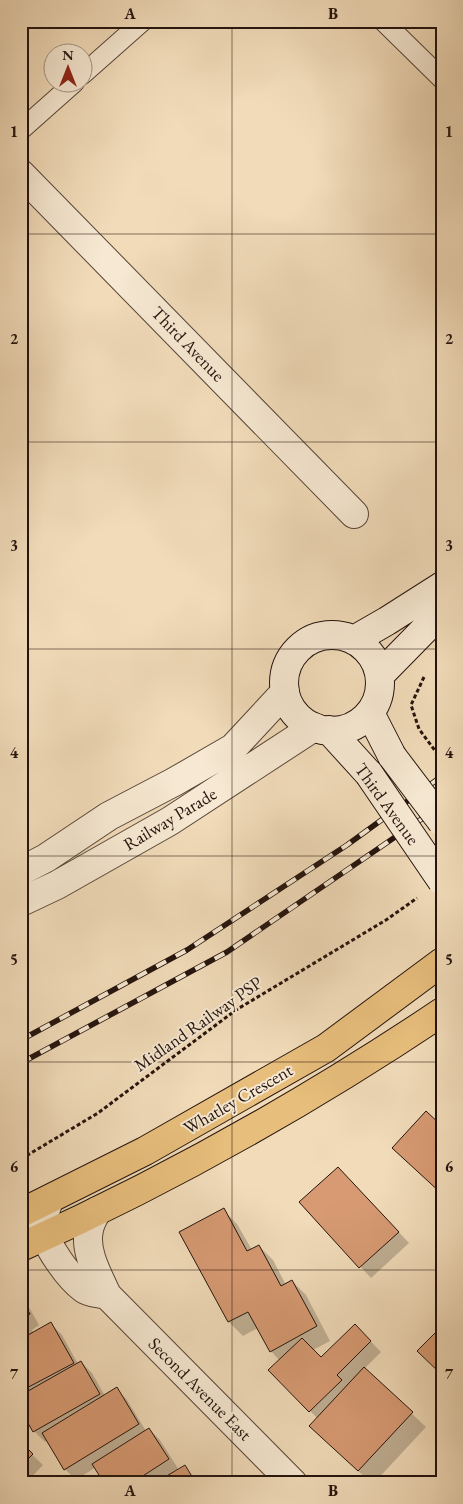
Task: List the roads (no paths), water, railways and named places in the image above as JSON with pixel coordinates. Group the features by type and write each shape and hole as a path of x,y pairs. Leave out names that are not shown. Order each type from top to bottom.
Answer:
{"main road":[{"name":"Whatley Crescent","path":"21,1213 146,1151 326,1048 442,962"},
{"name":"Whatley Crescent","path":"33,1242 183,1167 324,1088 442,1012"}],"street":[{"name":"Third Avenue","path":"21,174 354,514"},
{"path":"354,640 442,586"},
{"path":"380,675 429,625 442,616"},
{"path":"324,635 340,635 354,640 367,649 375,661 380,675 380,689 377,702 370,714 358,723 344,729 322,729 301,719 290,707 285,692 284,677 288,662 297,649 309,640 324,635"},
{"name":"Railway Parade","path":"21,871 46,858 109,816 233,748 285,692"},
{"name":"Third Avenue","path":"370,714 392,756 442,822"},
{"name":"Third Avenue","path":"322,729 369,774 442,881"},
{"name":"Railway Parade","path":"21,902 57,885 170,822 322,729"},
{"path":"48,1200 43,1227 33,1242 66,1270 85,1290 107,1294"},
{"name":"Second Avenue East","path":"96,1211 89,1230 88,1243 93,1264 107,1294 293,1483"}],"lane":[{"path":"92,66 143,21"},
{"path":"383,21 442,79"},
{"path":"21,130 63,92"}],"railway":[{"path":"21,1040 187,950 347,845 442,776"},
{"path":"21,1063 227,952 442,805"}]}
